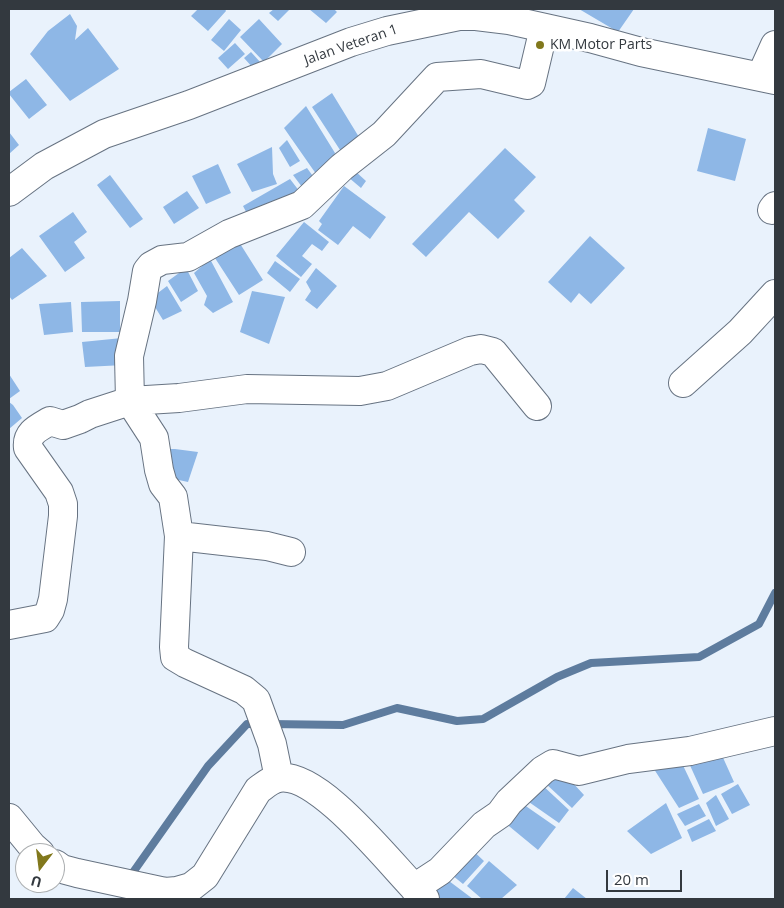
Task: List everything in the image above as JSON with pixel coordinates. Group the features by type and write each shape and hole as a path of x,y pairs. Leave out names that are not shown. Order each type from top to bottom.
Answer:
{"street":[{"name":"Jalan Veteran 1","path":"9,192 44,166 104,134 180,108 351,42 388,30 458,13 509,20 641,52 768,78"},
{"path":"279,778 272,744 260,711 244,690 176,657 174,648 179,536 173,497 163,484 154,438 130,401 128,356 142,301 147,271 151,266 167,258 188,257 229,234 302,205 342,166 384,134 437,77 481,74 527,85 531,83 544,28"},
{"path":"768,78 775,46"},
{"path":"683,383 740,332 775,294"},
{"path":"9,625 44,618 50,610 53,599 63,504 60,492 28,448 28,437 33,431 50,421 62,425 130,401 180,398 247,389 360,391 388,386 470,351 481,349 493,352 537,406"},
{"path":"179,536 267,546 291,552"},
{"path":"66,869 165,892 191,887 206,876 258,790 270,781 279,778 302,783 332,802 372,840 419,894 484,825 500,814 509,802 543,770 554,764 579,771 628,759 690,751 775,731"},
{"path":"9,818 30,843"}],"building":[{"path":"198,9 225,9 226,11 208,31 191,16"},
{"path":"274,9 290,9 278,21 269,13"},
{"path":"309,9 334,9 337,12 326,23"},
{"path":"579,9 634,9 618,32"},
{"path":"70,14 77,26 75,40 88,28 119,69 70,101 30,54 48,31"},
{"path":"229,19 241,30 224,51 211,40"},
{"path":"259,19 282,44 264,62 240,37"},
{"path":"235,43 245,54 228,69 218,58"},
{"path":"251,52 261,63 254,69 244,58"},
{"path":"26,79 47,105 29,119 9,94"},
{"path":"332,93 362,142 342,153 312,107"},
{"path":"306,106 335,153 321,181 284,128"},
{"path":"708,128 746,139 735,181 697,171"},
{"path":"9,132 19,145 9,154"},
{"path":"287,140 300,161 290,167 279,148"},
{"path":"272,147 273,174 277,184 252,192 237,164"},
{"path":"505,148 536,177 514,200 525,211 498,239 469,212 426,257 412,244"},
{"path":"218,164 231,193 206,204 192,176"},
{"path":"307,168 318,183 305,191 293,175"},
{"path":"355,171 366,181 361,188 348,177"},
{"path":"110,175 143,219 130,228 97,185"},
{"path":"290,179 300,192 252,223 243,206"},
{"path":"344,186 386,217 370,239 353,226 338,245 318,230 322,224 319,221"},
{"path":"187,191 199,208 174,224 163,207"},
{"path":"73,212 87,232 74,242 85,258 65,272 39,236"},
{"path":"304,222 329,242 322,251 312,244 302,256 312,264 301,277 276,256"},
{"path":"590,236 625,268 591,304 579,293 571,303 548,282"},
{"path":"239,242 263,280 239,295 213,255"},
{"path":"22,248 47,276 12,300 9,296 9,258"},
{"path":"210,259 233,302 213,313 204,305 207,296 194,273"},
{"path":"275,261 300,279 290,292 267,273"},
{"path":"186,268 198,291 181,302 168,281"},
{"path":"316,268 337,286 317,309 305,300 311,291 306,282"},
{"path":"167,286 182,311 163,320 150,299"},
{"path":"252,291 285,297 269,344 240,332"},
{"path":"120,301 120,332 82,332 81,302"},
{"path":"71,302 73,332 44,335 39,304"},
{"path":"122,338 124,365 85,367 82,342"},
{"path":"9,374 20,391 9,399"},
{"path":"9,402 22,418 9,429"},
{"path":"160,449 198,452 188,482 165,477"},
{"path":"720,751 734,782 703,794 688,761"},
{"path":"679,757 699,799 679,808 652,766"},
{"path":"560,769 584,795 572,808 545,783"},
{"path":"540,783 569,810 559,823 526,800"},
{"path":"738,784 750,805 732,814 721,794"},
{"path":"716,795 729,819 716,826 706,803"},
{"path":"520,802 556,827 538,850 504,822"},
{"path":"666,803 682,838 651,854 627,831"},
{"path":"699,804 706,816 685,826 677,814"},
{"path":"709,819 716,831 692,842 687,830"},
{"path":"469,847 484,861 463,884 447,871"},
{"path":"489,861 517,885 501,899 482,899 467,886"},
{"path":"445,878 473,899 432,899 426,895"},
{"path":"573,888 587,899 564,899"}],"waterway":[{"path":"270,724 343,725 397,708 457,721 483,719 557,677 591,663 699,657 759,624 775,593"},
{"path":"129,878 208,766 247,724 259,724"}],"place":[{"name":"KM Motor Parts","path":"540,45"}]}
